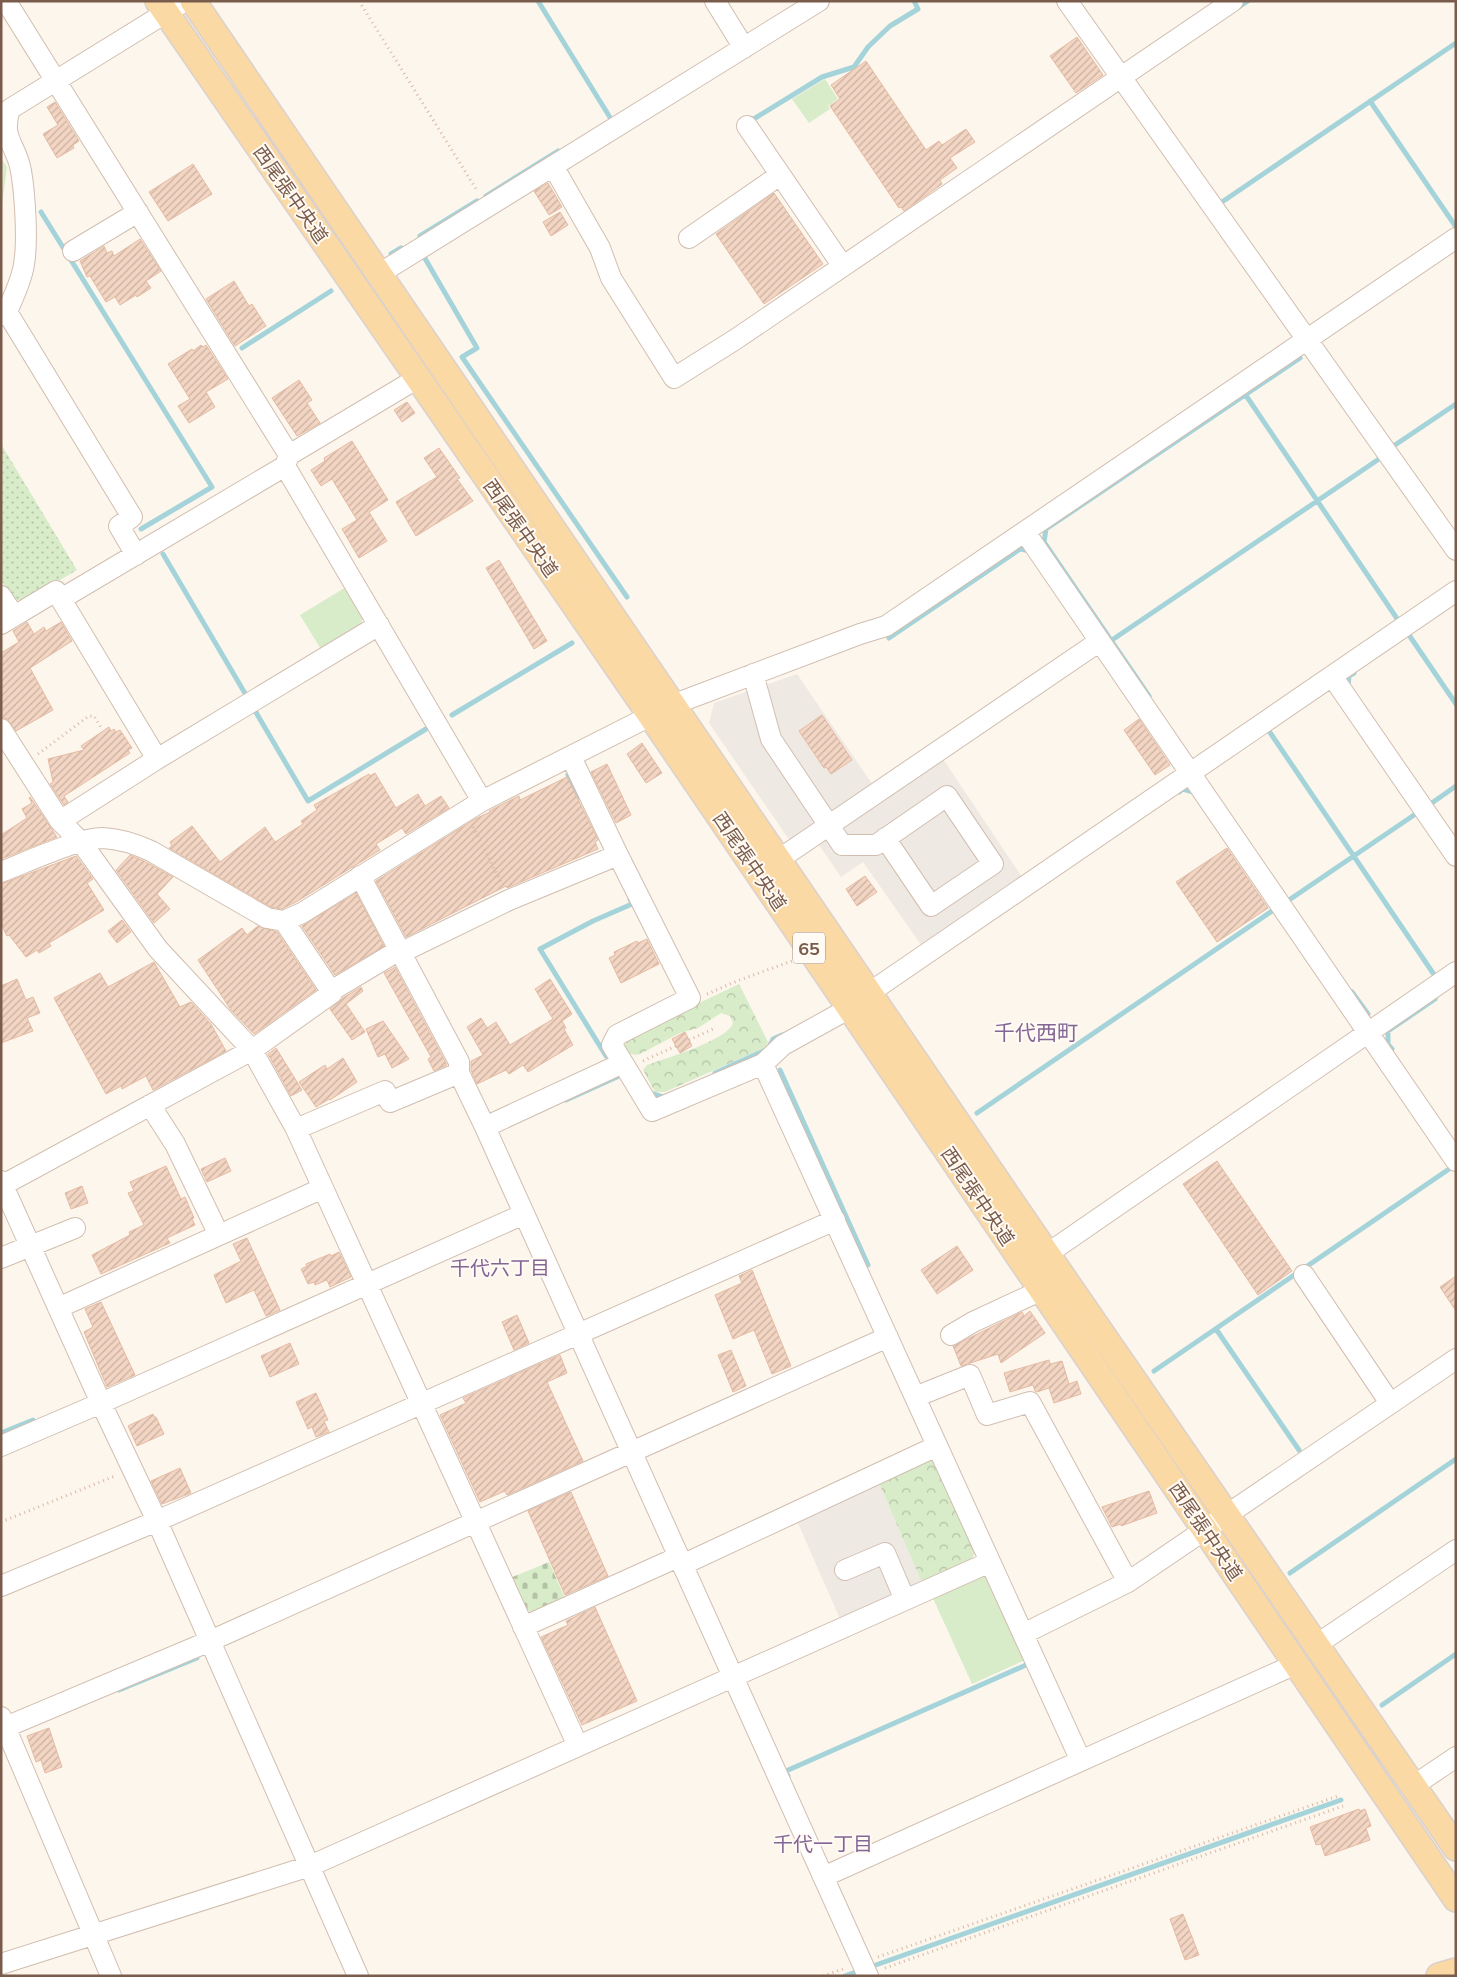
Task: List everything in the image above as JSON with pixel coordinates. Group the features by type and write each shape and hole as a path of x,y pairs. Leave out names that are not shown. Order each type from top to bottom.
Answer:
{"main road":[{"name":"西尾張中央道","path":"193,1 379,274 662,710 810,949 860,1001 1047,1254 1456,1848"},
{"name":"西尾張中央道","path":"170,5 418,378 662,710 778,860 860,1001 1042,1290 1456,1899"},
{"path":"1439,1976 1456,1971"}],"street":[{"path":"6,1 138,212 287,461 379,625 474,806"},
{"path":"715,1 744,48"},
{"path":"379,274 819,1"},
{"path":"1067,1 1456,550"},
{"path":"553,166 600,248 611,278 674,378 736,339 842,265 1233,1"},
{"path":"136,554 119,526 132,517 4,314 24,265 25,225 21,169 6,133 5,122 10,109 170,5"},
{"path":"746,126 842,265"},
{"path":"689,238 780,175"},
{"path":"73,251 138,212"},
{"path":"1,872 81,842 103,838 132,842 267,918 284,921 302,913 474,806 662,710 753,674 886,626 1456,238"},
{"path":"61,599 287,461 418,378"},
{"path":"1025,532 1456,1161"},
{"path":"1,596 7,620 56,591 157,759"},
{"path":"571,757 690,998 617,1035 612,1045 652,1111 764,1064 783,1045 860,1001 1456,591"},
{"path":"60,821 157,759 379,625"},
{"path":"778,860 1100,641"},
{"path":"753,674 770,739 842,845 876,845 885,838 947,796 993,864 931,906 885,838"},
{"path":"1332,676 1456,856"},
{"path":"1,729 60,821 81,842 158,949 252,1050 296,1128 578,1746"},
{"path":"358,1976 157,1521 101,1403 2,1183 252,1050 331,992 401,950 509,900 618,855"},
{"path":"360,876 459,1062 459,1073 866,1971"},
{"path":"284,921 331,992"},
{"path":"1047,1254 1456,972"},
{"path":"764,1064 1080,1761"},
{"path":"484,1126 625,1066"},
{"path":"296,1128 384,1091 390,1102 459,1073"},
{"path":"150,1105 175,1144 219,1235"},
{"path":"58,1308 323,1188"},
{"path":"1,1446 524,1214"},
{"path":"1,1586 157,1521 835,1220"},
{"path":"1,1258 75,1228"},
{"path":"1304,1276 1390,1403"},
{"path":"951,1336 973,1322 1042,1290"},
{"path":"111,1976 3,1725 210,1641 888,1337"},
{"path":"1022,1634 1128,1582 1456,1359"},
{"path":"915,1397 970,1375 987,1415 1030,1402 1128,1582"},
{"path":"523,1627 680,1561 937,1446"},
{"path":"1316,1645 1456,1550"},
{"path":"845,1570 885,1553 905,1600"},
{"path":"1,1964 310,1866 990,1562"},
{"path":"823,1877 1296,1664"},
{"path":"1413,1786 1456,1757"}],"path":[{"path":"359,1 487,207"},
{"path":"23,764 89,716 94,716 102,729"},
{"path":"474,806 509,900"},
{"path":"690,998 703,996 737,981 791,962 810,949"},
{"path":"689,1040 713,1029"},
{"path":"625,1066 676,1046"},
{"path":"1,1522 132,1469"},
{"path":"866,1971 1338,1796"},
{"path":"823,1976 866,1971 1343,1806"}],"shaded area":[{"path":"797,674 875,788 792,844 709,723 714,703"},
{"path":"943,759 1024,880 924,949 863,862 841,877 817,842"},
{"path":"879,1483 922,1583 840,1619 797,1521"}],"green space":[{"path":"825,79 838,99 828,106 830,109 809,123 792,99"},
{"path":"1,158 7,167 1,214"},
{"path":"1,444 77,570 23,602 12,598 1,580"},
{"path":"346,587 363,617 360,628 322,651 300,615"},
{"path":"739,984 768,1042 766,1047 665,1092 655,1092 643,1070 647,1065 680,1054 720,1036 733,1023 730,1016 721,1013 698,1028 680,1033 636,1055 628,1053 624,1049 626,1038"},
{"path":"930,1460 940,1465 976,1550 971,1561 922,1583 879,1483"},
{"path":"549,1562 565,1598 534,1613 524,1609 510,1578"},
{"path":"979,1576 989,1577 1025,1660 972,1684 932,1596"}],"building":[{"path":"1077,37 1103,75 1076,93 1050,56"},
{"path":"866,61 926,150 939,141 942,145 966,129 975,142 950,158 957,168 940,180 942,184 904,211 901,207 899,208 830,106 840,99 831,85"},
{"path":"55,102 79,141 73,145 74,148 57,158 43,134 58,125 47,107"},
{"path":"193,164 212,194 168,221 149,192"},
{"path":"548,183 562,207 549,215 534,191"},
{"path":"774,193 823,264 764,304 716,234"},
{"path":"560,212 568,225 551,236 543,222"},
{"path":"140,239 161,271 146,281 151,288 137,297 136,295 120,305 115,297 106,302 90,276 87,277 80,261 104,246 107,253 112,251 114,256"},
{"path":"234,281 249,306 252,304 266,326 235,346 206,299"},
{"path":"201,345 203,347 206,345 228,379 206,392 215,407 189,423 178,406 190,399 168,364"},
{"path":"299,380 312,400 307,403 320,423 297,436 272,398"},
{"path":"407,402 415,413 402,422 394,410"},
{"path":"352,441 388,500 369,512 387,541 359,558 342,529 357,520 332,479 321,486 311,470 325,461 324,458"},
{"path":"439,448 460,478 457,479 473,501 416,536 396,502 437,477 424,458"},
{"path":"499,560 547,641 534,649 486,568"},
{"path":"27,622 34,634 44,627 46,631 61,622 72,641 30,668 53,710 16,731 7,719 1,717 1,653 19,642 13,631"},
{"path":"822,715 852,760 831,774 826,767 824,768 799,731"},
{"path":"1139,719 1170,765 1155,775 1124,730"},
{"path":"109,727 111,731 114,729 116,732 120,730 132,748 128,750 130,753 64,796 68,802 64,805 50,784 53,782 48,759 84,750 81,746"},
{"path":"642,743 662,773 646,783 627,754"},
{"path":"607,764 631,815 616,823 591,772"},
{"path":"375,773 396,808 418,794 425,806 441,796 449,808 406,834 402,828 376,844 380,850 282,909 271,907 169,848 172,846 170,842 192,826 220,862 265,827 275,842 303,824 301,821 317,810 314,805 369,774 370,776"},
{"path":"567,777 598,840 595,842 598,849 507,888 506,886 406,937 376,881 489,811 519,796 520,800"},
{"path":"30,797 57,837 1,859 1,835 27,818 22,809 32,803"},
{"path":"1227,848 1268,908 1217,942 1176,882"},
{"path":"130,855 173,877 157,894 170,909 154,923 116,870"},
{"path":"76,856 93,879 87,883 104,910 49,943 51,946 39,953 37,950 26,957 9,935 7,936 1,924 1,884"},
{"path":"865,876 877,892 857,906 846,889"},
{"path":"356,893 384,946 335,975 302,926"},
{"path":"122,920 131,932 117,943 108,931"},
{"path":"258,926 277,932 316,990 254,1034 231,1010 198,960 242,928 247,935"},
{"path":"647,939 659,964 621,983 609,958 615,955 614,952 637,941 638,943"},
{"path":"154,962 180,1007 191,1002 211,1024 226,1051 153,1090 146,1076 122,1089 121,1086 106,1094 54,998 100,973 108,987"},
{"path":"395,967 447,1065 434,1071 428,1059 431,1057 384,973"},
{"path":"17,979 26,1000 33,997 40,1013 27,1018 33,1031 1,1043 1,986"},
{"path":"550,979 572,1014 562,1021 566,1028 564,1029 573,1045 528,1072 523,1065 509,1074 506,1070 477,1084 471,1070 471,1061 483,1055 467,1027 481,1018 487,1028 496,1022 510,1045 553,1019 535,989"},
{"path":"361,987 363,991 346,1004 365,1032 352,1040 330,1009"},
{"path":"383,1021 409,1059 392,1068 385,1054 378,1057 366,1029"},
{"path":"685,1032 692,1046 680,1053 672,1039"},
{"path":"276,1048 302,1090 291,1096 268,1054"},
{"path":"343,1058 357,1082 316,1107 299,1082 325,1065 327,1069"},
{"path":"225,1158 231,1171 207,1182 201,1169"},
{"path":"1217,1161 1292,1271 1258,1295 1183,1184"},
{"path":"166,1166 181,1199 185,1197 195,1225 167,1238 170,1243 101,1274 92,1255 130,1235 129,1232 144,1225 128,1193 134,1191 130,1182"},
{"path":"82,1186 88,1203 71,1209 65,1193"},
{"path":"247,1238 280,1310 266,1316 254,1290 226,1303 214,1275 241,1261 233,1244"},
{"path":"957,1246 973,1270 937,1294 921,1270"},
{"path":"339,1252 351,1277 330,1287 327,1280 315,1285 314,1282 308,1284 301,1269 307,1266 306,1264"},
{"path":"752,1270 791,1366 772,1374 754,1330 733,1339 715,1295 742,1283 739,1276"},
{"path":"1456,1276 1456,1311 1440,1287"},
{"path":"101,1302 135,1375 107,1387 84,1332 93,1327 85,1309"},
{"path":"1030,1311 1045,1333 1001,1363 998,1354 961,1366 953,1346 1022,1312 1024,1316"},
{"path":"517,1315 529,1343 514,1350 502,1322"},
{"path":"290,1343 299,1364 270,1377 261,1356"},
{"path":"731,1350 746,1386 733,1392 718,1355"},
{"path":"560,1355 567,1373 547,1382 583,1461 507,1495 505,1491 480,1502 440,1415 466,1403 463,1398"},
{"path":"1049,1360 1050,1364 1062,1361 1069,1384 1077,1381 1081,1394 1054,1403 1049,1388 1037,1392 1033,1385 1010,1392 1004,1373"},
{"path":"316,1393 328,1420 324,1421 329,1432 316,1437 312,1427 308,1429 296,1402"},
{"path":"153,1414 164,1434 137,1446 128,1426"},
{"path":"180,1468 191,1493 162,1504 151,1481"},
{"path":"1149,1491 1157,1513 1121,1526 1121,1524 1112,1527 1102,1507"},
{"path":"571,1492 608,1576 565,1595 528,1511"},
{"path":"595,1607 637,1701 582,1725 541,1637 568,1625 566,1621"},
{"path":"49,1728 62,1767 45,1773 41,1760 36,1762 27,1736"},
{"path":"1359,1809 1360,1811 1365,1809 1371,1826 1366,1828 1370,1840 1325,1856 1321,1844 1316,1845 1310,1827"},
{"path":"1183,1914 1199,1955 1185,1960 1170,1919"}],"waterway":[{"path":"538,1 611,119"},
{"path":"755,124 752,120 822,77 854,67 868,47 890,26 918,9 914,1"},
{"path":"1237,8 1248,1"},
{"path":"1222,202 1456,43"},
{"path":"1370,101 1456,227"},
{"path":"486,196 558,151"},
{"path":"420,236 477,201"},
{"path":"41,212 212,487 141,529"},
{"path":"391,254 401,248"},
{"path":"423,255 477,348 462,357 627,597"},
{"path":"242,348 331,291"},
{"path":"1149,696 1044,542 1046,529 1300,358"},
{"path":"1245,394 1400,623"},
{"path":"1392,447 1456,404"},
{"path":"1112,640 1379,459"},
{"path":"889,638 1020,549 1031,551"},
{"path":"163,554 246,695"},
{"path":"1409,635 1456,704"},
{"path":"452,715 572,643"},
{"path":"1349,688 1349,676 1354,673"},
{"path":"254,709 308,801 426,729"},
{"path":"1269,731 1435,976"},
{"path":"568,775 579,797"},
{"path":"1429,805 1456,786"},
{"path":"1179,792 1183,789 1193,792"},
{"path":"1289,900 1417,813"},
{"path":"606,1056 540,949 593,921 632,904 630,899"},
{"path":"977,1113 1275,909"},
{"path":"1352,992 1368,1014"},
{"path":"1392,1049 1388,1044 1388,1031 1435,999"},
{"path":"715,1073 768,1049 773,1039 782,1035"},
{"path":"780,1070 868,1265"},
{"path":"566,1100 617,1077"},
{"path":"653,1094 663,1097 667,1096"},
{"path":"1154,1371 1452,1167"},
{"path":"1216,1329 1299,1450"},
{"path":"1,1433 33,1420"},
{"path":"1290,1573 1456,1459"},
{"path":"1382,1705 1456,1654"},
{"path":"119,1690 197,1658"},
{"path":"788,1776 786,1771 1026,1665"},
{"path":"873,1966 1341,1800"},
{"path":"845,1976 853,1973"}],"district":[{"name":"千代西町","path":"1036,1032"},
{"name":"千代六丁目","path":"500,1267"},
{"name":"千代一丁目","path":"823,1843"}]}
